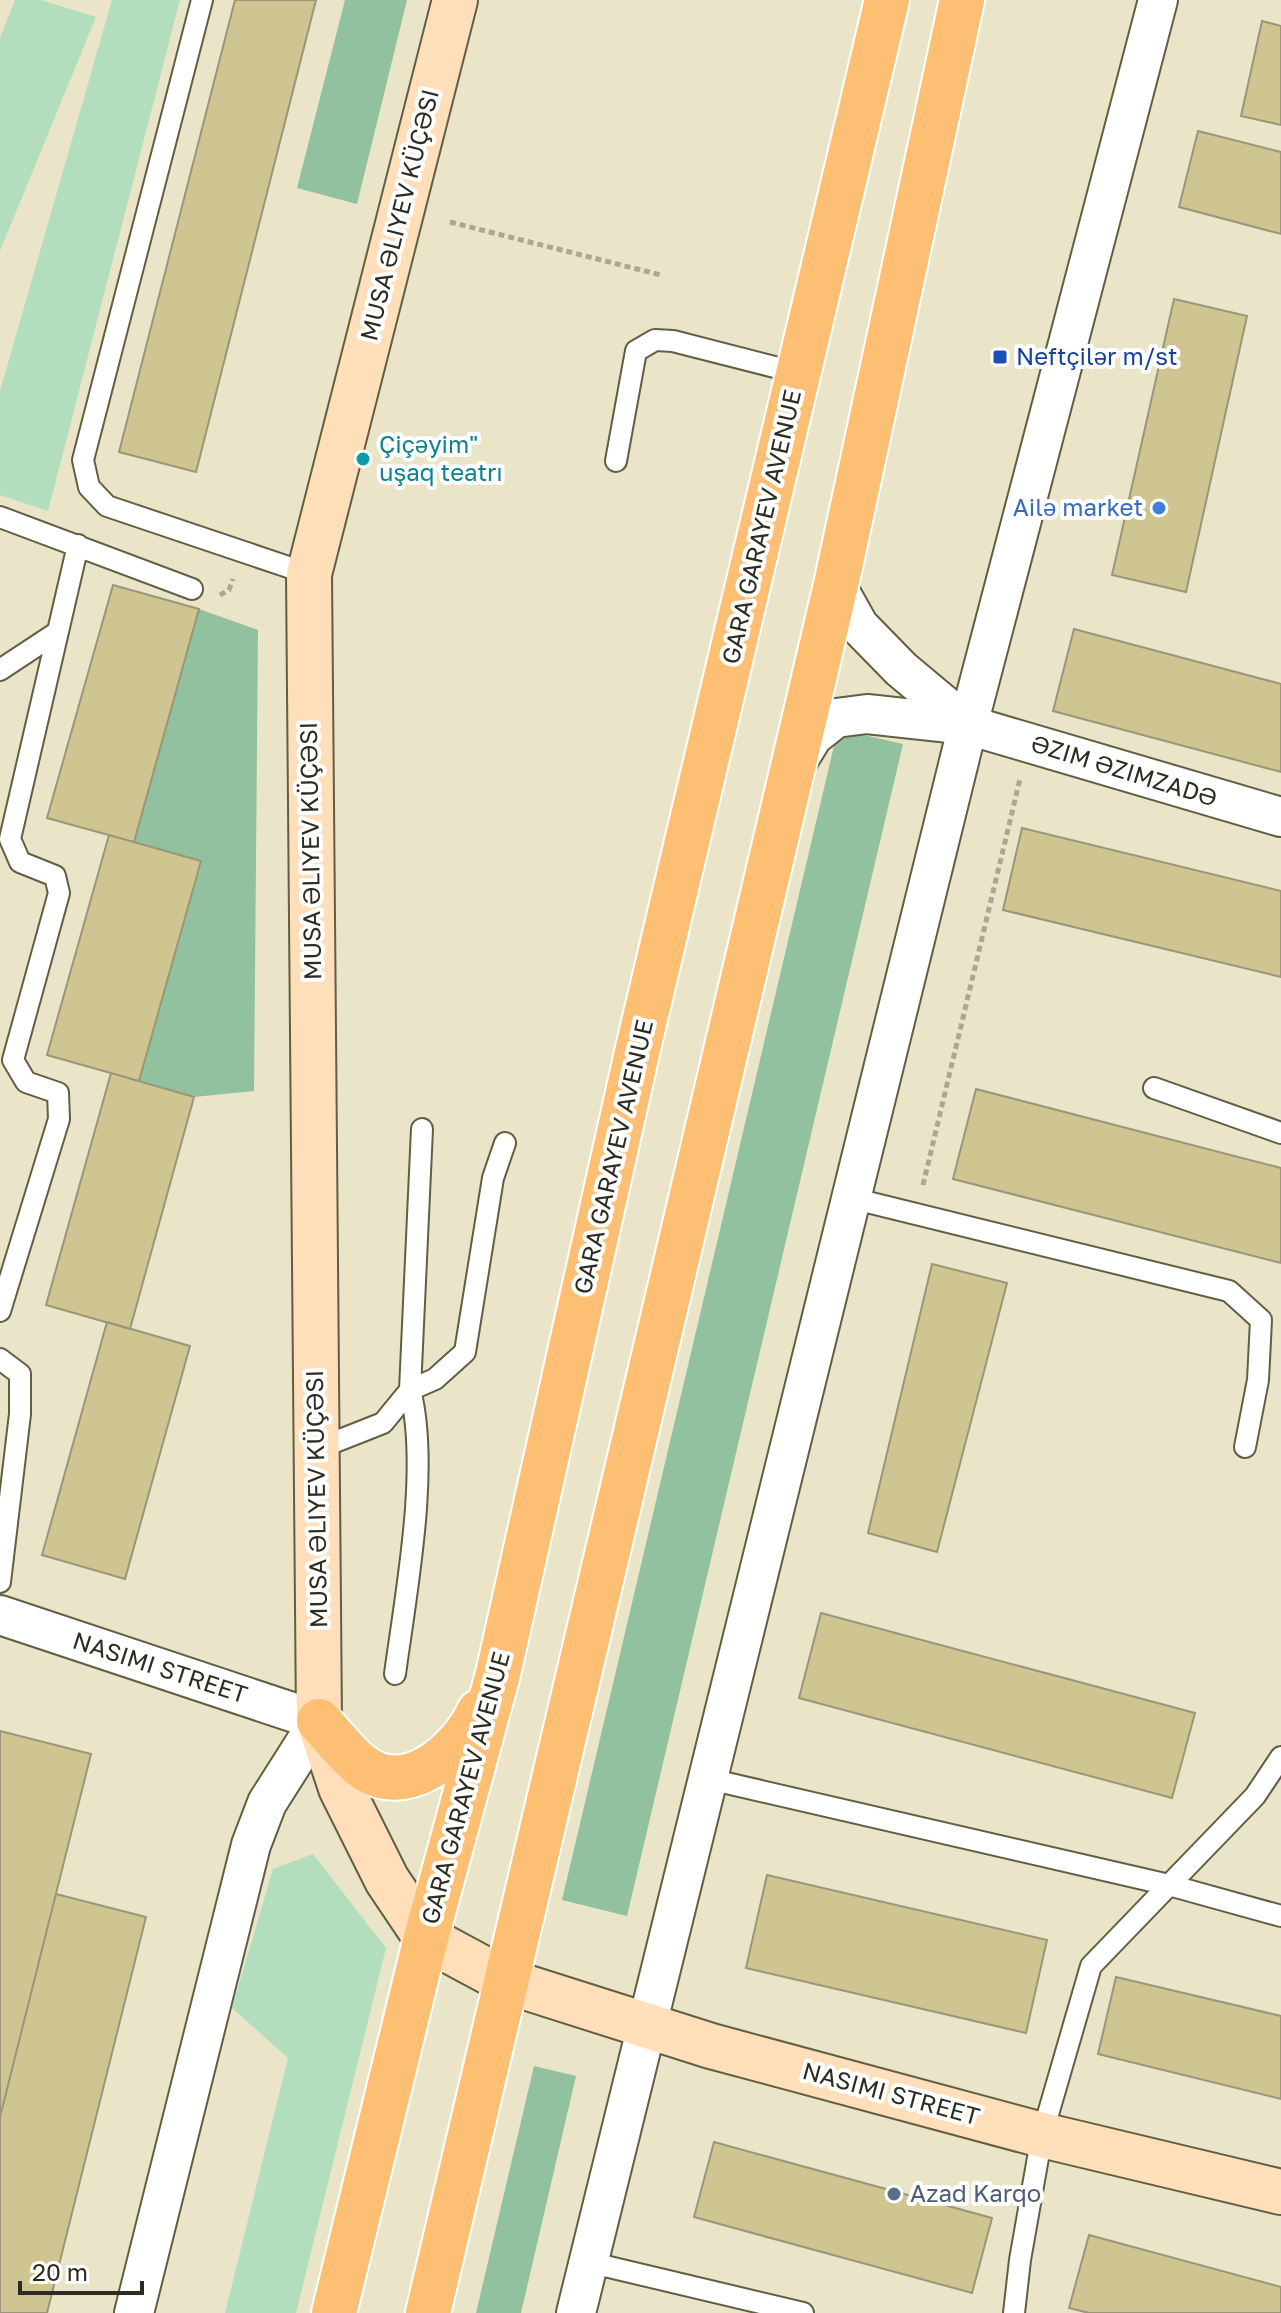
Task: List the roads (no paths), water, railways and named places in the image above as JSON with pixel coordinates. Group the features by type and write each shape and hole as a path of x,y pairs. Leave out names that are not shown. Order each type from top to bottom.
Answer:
{"main road":[{"name":"GARA GARAYEV AVENUE","path":"334,2313 426,1938 498,1674 639,1044 887,0"},
{"path":"428,2313 794,767 962,0"},
{"path":"319,1721 359,1765 391,1775 425,1771 452,1751 476,1720 498,1674"}],"street":[{"name":"MUSA ƏLIYEV KÜÇƏSI","path":"426,1938 387,1880 341,1788 319,1721 309,574 455,0"},
{"path":"576,2313 968,725 1158,0"},
{"path":"836,585 859,626 901,669 968,725"},
{"path":"794,767 813,736 836,718 867,714 968,725"},
{"name":"ƏZIM ƏZIMZADƏ","path":"968,725 1281,817"},
{"name":"NASIMI STREET","path":"0,1615 319,1721"},
{"path":"134,2313 251,1845 267,1803 319,1721"},
{"name":"NASIMI STREET","path":"426,1938 506,1981 647,2028 1042,2135 1281,2192"}],"lane":[{"path":"202,0 83,460 89,487 107,506 309,574"},
{"path":"616,461 636,351 655,340 673,341 798,373"},
{"path":"0,517 192,589"},
{"path":"0,1311 59,1119 58,1093 26,1082 13,1060 59,893 55,876 20,862 10,839 78,545"},
{"path":"0,670 56,633"},
{"path":"1154,1088 1281,1133"},
{"path":"395,1674 413,1538 417,1418 410,1390 422,1129"},
{"path":"317,1449 383,1423 410,1390 435,1379 465,1352 493,1178 505,1143"},
{"path":"851,1198 1229,1291 1261,1320 1258,1380 1245,1447"},
{"path":"0,1359 20,1374 20,1414 0,1582"},
{"path":"1014,2313 1042,2135 1091,1966 1255,1796 1281,1757"},
{"path":"709,1779 1169,1885 1281,1916"},
{"path":"588,2262 782,2311 803,2313"}],"place":[{"name":"Neftçilər m/st","path":"1000,357"},
{"name":"Çiçəyim\" uşaq teatrı","path":"363,459"},
{"name":"Ailə market","path":"1159,508"},
{"name":"Azad Karqo","path":"894,2194"}]}
